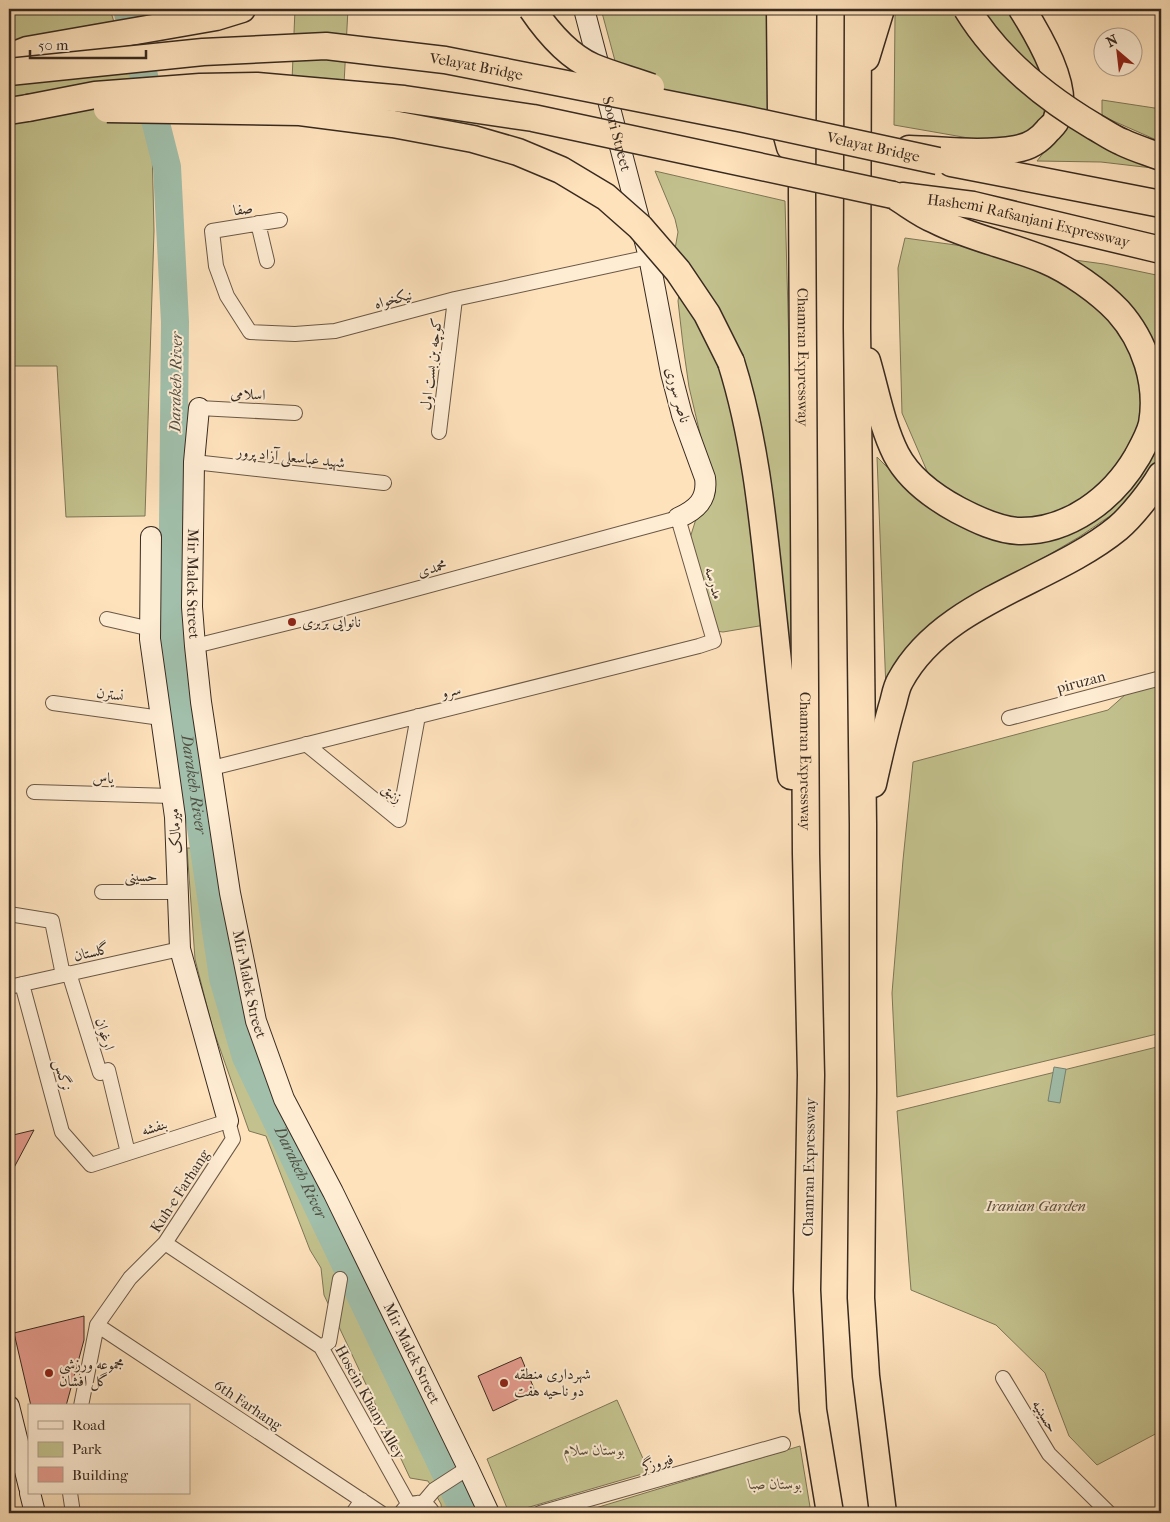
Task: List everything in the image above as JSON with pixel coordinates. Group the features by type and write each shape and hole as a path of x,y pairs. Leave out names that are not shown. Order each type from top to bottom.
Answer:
{"highway":[{"path":"9,57 27,50 216,18 242,9"},
{"path":"532,9 544,26 574,56 592,66 744,119"},
{"path":"780,9 782,114 802,193"},
{"name":"Chamran Expressway","path":"803,9 802,193 806,854 811,1076 807,1290 813,1410 830,1513"},
{"path":"858,9 857,328 863,824 861,1298 866,1376 883,1513"},
{"path":"857,87 881,9"},
{"path":"966,9 1000,52 1030,81 1077,116 1121,142 1161,157"},
{"path":"879,148 995,152 1018,149 1041,138 1057,119 1060,108 1058,83 1046,53 1022,9"},
{"name":"Velayat Bridge","path":"9,72 203,52 326,46 445,60 744,119 938,161 1161,204"},
{"path":"19,110 95,95 200,87 257,86 404,99 533,118 894,194 934,220 1046,260 1073,276 1119,312 1136,336 1152,380 1153,410 1148,438 1122,480 1110,493 1085,512 1054,526 1034,530 1017,531 987,523 940,500 915,480 903,465 896,454 888,433 857,328"},
{"path":"19,110 300,112 438,132 473,139 518,152 561,170 606,197 640,227 683,278 707,314 731,362 742,397 752,444 764,524 795,810 806,854"},
{"name":"Hashemi Rafsanjani Expressway","path":"894,194 973,205 1161,250"},
{"path":"863,824 889,715 899,682 918,654 946,628 976,608 1050,570 1118,527 1153,488 1161,475"}],"street":[{"name":"Soori Street","path":"584,9 650,257"},
{"name":"صفا","path":"212,231 280,220"},
{"path":"258,224 267,262"},
{"name":"نیکخواه","path":"212,231 216,266 227,296 250,332 295,334 335,331 455,299 650,257"},
{"name":"ناصر سوری","path":"650,257 671,373 682,415 705,478 706,488 699,505 691,512 678,518"},
{"name":"کوچه بن بست اول","path":"439,432 455,299"},
{"name":"اسلامی","path":"199,408 295,413"},
{"name":"Mir Malek Street","path":"199,408 194,462 192,607 195,646 201,702 230,893 256,1021 284,1099 333,1192 462,1472 489,1513"},
{"name":"شهید عباسعلی آزاد پرور","path":"194,462 384,484"},
{"name":"مدرسه","path":"678,518 714,641 699,646"},
{"name":"محمدی","path":"195,646 326,614 678,518"},
{"name":"میرمالک","path":"151,537 150,638 175,817 180,949 228,1121"},
{"path":"107,620 151,629"},
{"name":"سرو","path":"212,768 699,646"},
{"name":"piruzan","path":"1009,718 1161,678"},
{"name":"نسترن","path":"54,703 161,718"},
{"name":"زنبق","path":"306,744 399,820 418,716"},
{"name":"یاس","path":"34,792 172,796"},
{"name":"حسینی","path":"102,892 178,892"},
{"path":"9,914 52,921 66,974"},
{"name":"گلستان","path":"15,986 180,949"},
{"name":"ارغوان","path":"66,974 100,1073 108,1070 128,1152"},
{"name":"نرگس","path":"15,986 62,1132 91,1165"},
{"name":"بنفشه","path":"91,1165 228,1121"},
{"name":"Kuh-e Farhang","path":"81,1404 97,1325 130,1278 165,1243 233,1139 228,1121"},
{"name":"Hosein Khany Alley","path":"165,1243 321,1347 411,1507 428,1506 433,1513"},
{"path":"321,1347 329,1342 340,1278"},
{"name":"6th Farhang","path":"97,1325 381,1513"},
{"name":"حسینیه","path":"1003,1378 1049,1454 1109,1513"},
{"path":"9,1406 28,1484"},
{"name":"فیروزگر","path":"540,1513 783,1444"},
{"path":"411,1507 462,1472"},
{"path":"30,1494 35,1513"},
{"path":"70,1494 73,1513"},
{"path":"353,1513 362,1500"}],"green space":[{"path":"9,9 110,9 152,146 154,231 145,516 66,517 57,366 9,366"},
{"path":"295,9 348,9 344,84 292,81"},
{"path":"601,9 776,9 778,116 621,83"},
{"path":"897,9 1012,9 1049,75 1042,125 1003,144 894,125 895,16"},
{"path":"1102,100 1161,109 1161,142 1102,116"},
{"path":"1062,119 1161,169 1101,162 1037,161 1055,138"},
{"path":"655,171 785,201 794,533 793,657 783,649 722,321 708,291 675,249 678,232 675,219"},
{"path":"905,238 970,247 1046,267 1106,309 1134,347 1145,426 1102,488 1066,511 1034,521 990,516 930,478 902,413 898,268"},
{"path":"1067,259 1104,264 1161,276 1161,454 1156,465 1129,503 1079,537 970,601 886,690 877,457 913,493 981,532 1025,544 1076,530 1113,507 1158,375"},
{"path":"680,288 731,388 765,625 723,632 715,631 690,538 696,519 707,505 711,480 689,387 678,301"},
{"path":"1161,685 1161,1033 897,1097 892,993 913,762 1108,710 1126,694"},
{"path":"187,848 194,848 225,1023 322,1237 452,1513 442,1513 441,1504 428,1481 410,1478 324,1295 321,1268 310,1250 266,1136 249,1131 212,1026 195,959"},
{"name":"Iranian Garden","path":"1161,1046 1161,1431 1097,1465 1069,1436 1045,1373 996,1325 911,1290 897,1111"},
{"name":"بوستان سلام","path":"617,1400 649,1472 509,1513 487,1459"},
{"name":"بوستان صبا","path":"800,1446 811,1513 579,1513"}],"shaded area":[{"path":"1054,1067 1066,1069 1060,1103 1048,1101"}],"building":[{"path":"34,1130 9,1177 9,1136"},
{"name":"مجموعه ورزشی گل افشان","path":"84,1316 84,1340 67,1404 31,1404 14,1333"},
{"path":"521,1357 535,1391 493,1411 478,1376"}],"waterway":[{"name":"Darakeh River","path":"127,9 167,167 175,322 172,630 223,978 246,1057 465,1513"}],"place":[{"name":"نانوایی بربری","path":"292,622"},
{"name":"مجموعه ورزشی گل افشان","path":"49,1373"},
{"name":"شهرداری منطقه دو ناحیه هفت","path":"504,1383"}]}
